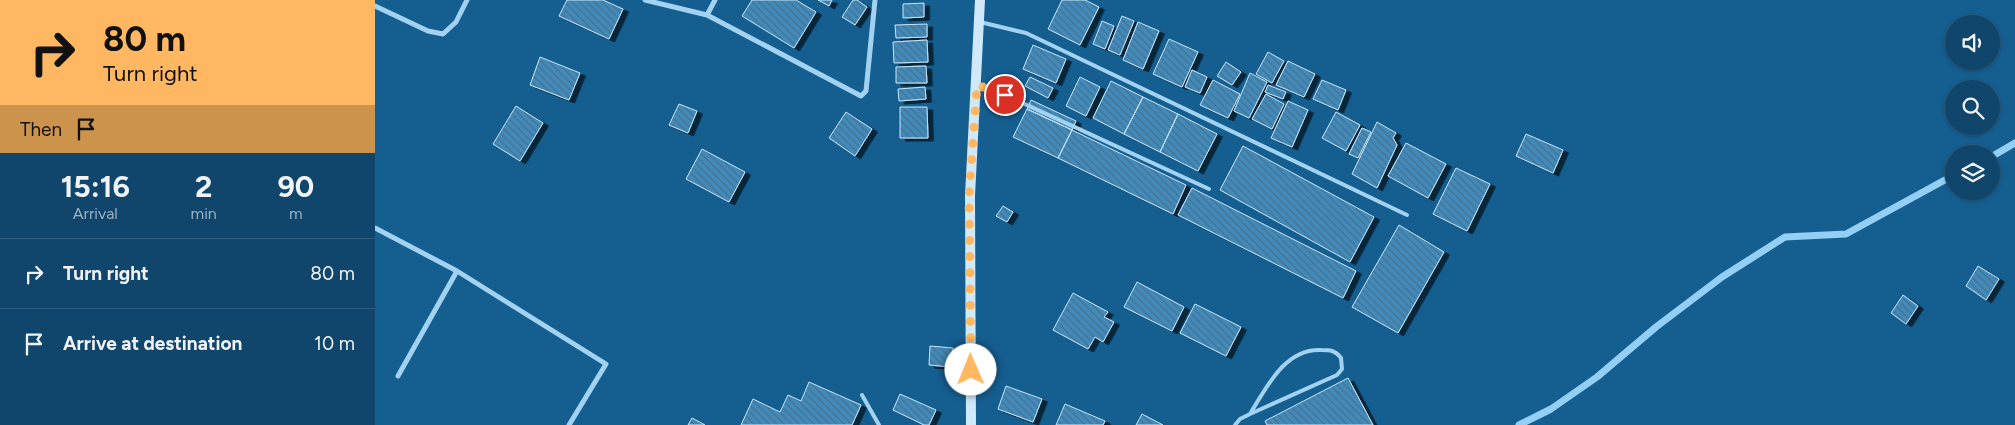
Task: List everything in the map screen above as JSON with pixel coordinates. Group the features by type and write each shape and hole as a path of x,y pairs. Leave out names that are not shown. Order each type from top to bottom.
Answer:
{"main road":[{"path":"971,425 969,196 977,85 980,0"}],"street":[{"path":"375,6 428,31 443,34 456,22 467,0"},
{"path":"645,0 707,15 861,96 867,91 875,0"},
{"path":"707,15 715,0"},
{"path":"375,228 457,271 606,364 569,425"},
{"path":"398,376 457,271"}],"lane":[{"path":"978,22 1026,33 1407,215"},
{"path":"977,85 1005,95 1209,189"},
{"path":"1235,425 1240,419 1250,414 1337,375 1342,369 1341,358 1331,350 1314,349 1292,358 1276,373 1250,414"},
{"path":"862,395 879,425"}],"building":[{"path":"567,0 603,0 623,9 609,39 559,16"},
{"path":"752,0 796,0 816,12 794,48 742,16"},
{"path":"818,0 832,0 829,6"},
{"path":"853,0 857,0 867,7 855,25 842,17"},
{"path":"1062,0 1085,0 1099,7 1080,45 1048,29"},
{"path":"924,3 924,17 903,18 903,4"},
{"path":"1122,16 1134,21 1120,55 1108,50"},
{"path":"1102,21 1114,26 1105,49 1093,44"},
{"path":"1138,22 1159,31 1143,69 1123,60"},
{"path":"927,24 927,37 896,38 895,25"},
{"path":"1169,39 1198,52 1182,87 1153,74"},
{"path":"927,40 928,62 894,63 893,42"},
{"path":"1033,45 1066,59 1056,83 1023,69"},
{"path":"1268,52 1284,61 1272,83 1256,74"},
{"path":"540,57 580,73 569,100 530,85"},
{"path":"1288,61 1315,74 1304,97 1276,85"},
{"path":"1226,62 1241,72 1232,85 1217,76"},
{"path":"926,66 927,83 896,83 896,67"},
{"path":"1192,70 1207,77 1200,93 1185,87"},
{"path":"1250,73 1267,82 1249,118 1234,111"},
{"path":"1030,77 1053,88 1048,98 1025,86"},
{"path":"1080,77 1100,87 1086,116 1066,106"},
{"path":"1213,80 1240,94 1228,118 1200,105"},
{"path":"1322,80 1346,90 1338,110 1313,99"},
{"path":"1111,81 1143,97 1124,134 1093,118"},
{"path":"1268,85 1286,92 1283,99 1265,92"},
{"path":"925,87 926,99 899,101 898,89"},
{"path":"1266,94 1284,104 1272,129 1252,119"},
{"path":"1143,97 1178,114 1160,152 1124,134"},
{"path":"1031,100 1076,121 1072,130 1027,109"},
{"path":"1288,101 1308,110 1292,147 1271,138"},
{"path":"679,104 697,111 688,133 669,125"},
{"path":"516,106 543,123 520,161 493,144"},
{"path":"900,107 927,107 928,138 900,138"},
{"path":"1027,109 1072,130 1058,158 1013,137"},
{"path":"846,112 872,129 855,156 829,138"},
{"path":"1336,112 1360,125 1346,151 1322,138"},
{"path":"1178,114 1217,134 1198,171 1160,152"},
{"path":"1377,122 1396,133 1393,138 1397,145 1377,188 1352,174"},
{"path":"1362,128 1371,132 1358,158 1349,154"},
{"path":"1072,130 1186,185 1173,214 1058,158"},
{"path":"1526,134 1563,150 1553,173 1516,156"},
{"path":"1406,143 1446,164 1428,198 1388,176"},
{"path":"1243,146 1374,217 1350,262 1220,190"},
{"path":"702,149 745,172 729,202 686,179"},
{"path":"1456,168 1490,184 1467,231 1433,214"},
{"path":"1192,188 1356,271 1343,298 1178,215"},
{"path":"1003,206 1013,212 1007,222 996,216"},
{"path":"1399,225 1444,252 1398,333 1352,307"},
{"path":"1978,266 1999,279 1986,300 1966,286"},
{"path":"1137,282 1184,307 1172,331 1124,307"},
{"path":"1073,293 1108,312 1104,317 1114,322 1103,342 1095,337 1088,349 1053,330"},
{"path":"1903,295 1918,306 1906,324 1891,313"},
{"path":"1195,304 1241,327 1226,356 1180,333"},
{"path":"930,346 953,348 951,367 929,365"},
{"path":"1348,378 1373,425 1267,425 1265,421"},
{"path":"809,382 861,405 852,425 741,425 753,399 780,412 788,395 801,401"},
{"path":"1006,386 1042,399 1033,422 998,409"},
{"path":"900,394 936,410 929,425 924,425 893,410"},
{"path":"1065,404 1105,421 1103,425 1056,425"},
{"path":"1142,414 1163,425 1136,425"},
{"path":"692,418 705,425 688,425"}],"waterway":[{"path":"2000,152 2015,143"},
{"path":"1519,425 1551,409 1597,377 1656,327 1722,277 1785,237 1846,234 1945,180"}],"route":[{"path":"971,370 969,196 977,85 1005,95"}]}
